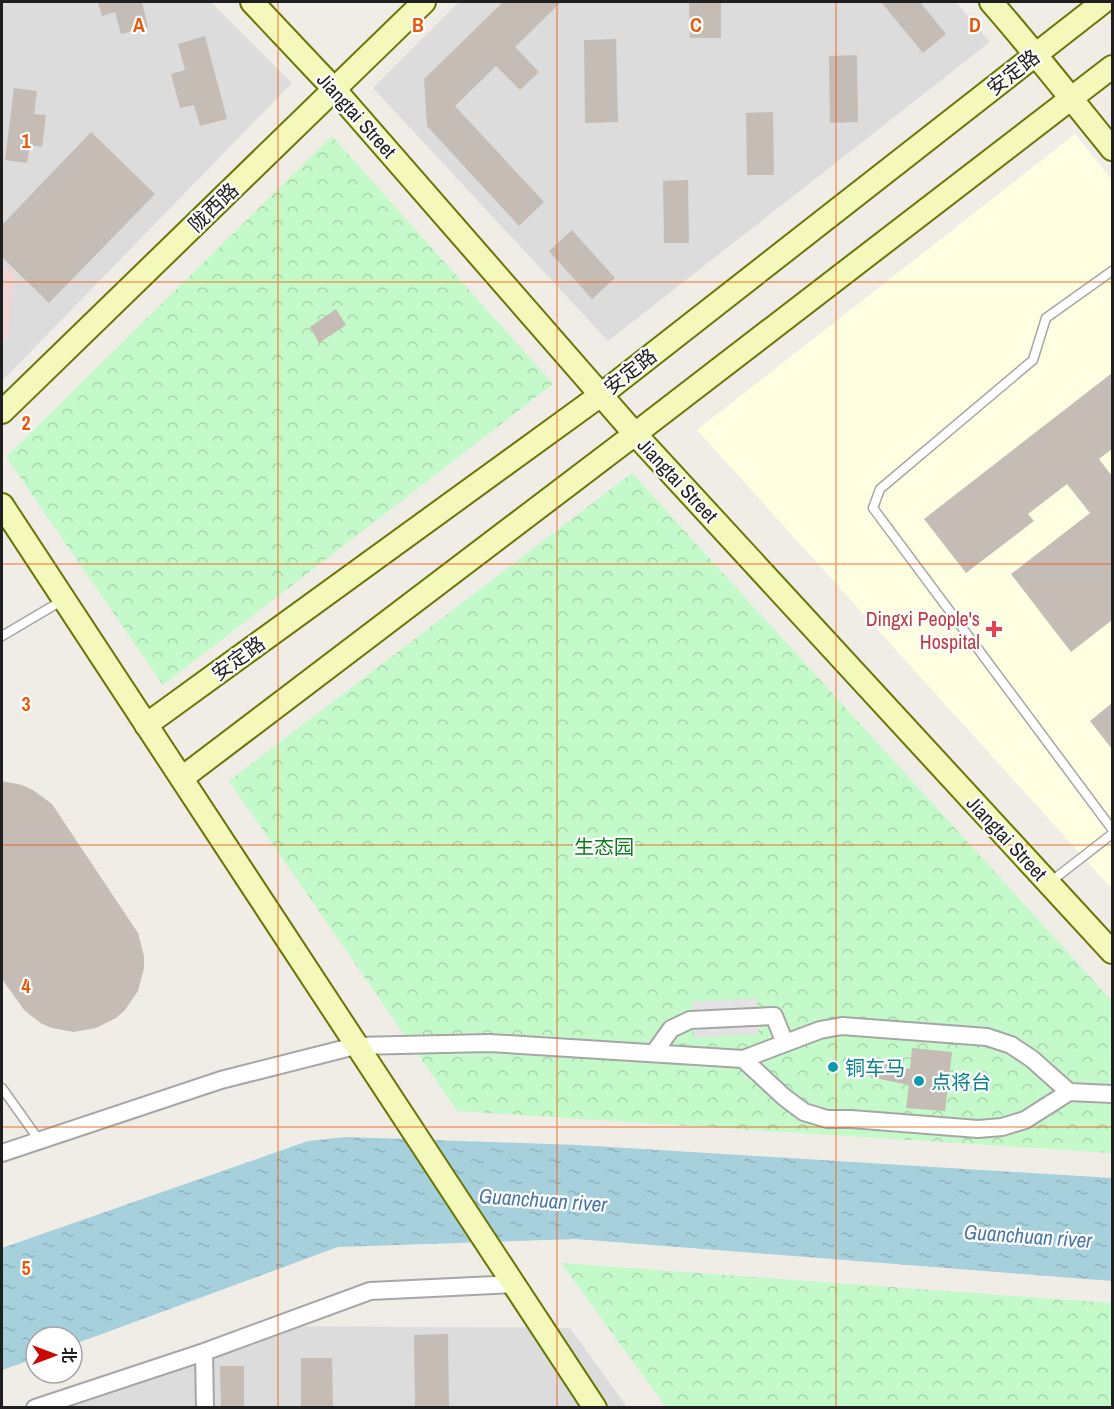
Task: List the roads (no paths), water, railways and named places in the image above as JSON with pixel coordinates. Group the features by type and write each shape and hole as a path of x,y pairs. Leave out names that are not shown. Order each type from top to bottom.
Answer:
{"street":[{"name":"Jiangtai Street","path":"252,2 334,89 635,434 1113,952"},
{"name":"陇西路","path":"2,412 424,2"},
{"path":"991,2 1113,149"},
{"name":"安定路","path":"146,725 602,394 1103,2"},
{"path":"182,778 1113,67"},
{"path":"2,505 355,1046 595,1407"},
{"path":"654,1053 671,1029 690,1020 774,1016 785,1043"},
{"path":"2,1153 221,1080 355,1046 490,1043 743,1059 820,1030 842,1026 987,1037 1011,1045 1032,1059 1069,1092"},
{"path":"743,1059 804,1112 827,1119 978,1129 1025,1120 1069,1092 1113,1094"},
{"path":"35,1407 204,1352 370,1291 513,1284"},
{"path":"204,1352 205,1407"}],"lane":[{"path":"1113,271 1046,318 1033,360 880,489 873,508 1113,829"},
{"path":"2,636 64,599"},
{"path":"1048,883 1113,834"},
{"path":"2,1088 39,1140"}],"water":[{"name":"Guanchuan river","path":"346,1137 578,1145 1112,1178 1112,1281 576,1239 338,1247 84,1341 84,1325 24,1325 24,1362 2,1370 2,1248 308,1141"}],"place":[{"name":"Dingxi People's Hospital","path":"994,629"},
{"name":"铜车马","path":"833,1067"},
{"name":"点将台","path":"919,1081"}],"park label":[{"name":"生态园","path":"604,846"}]}
